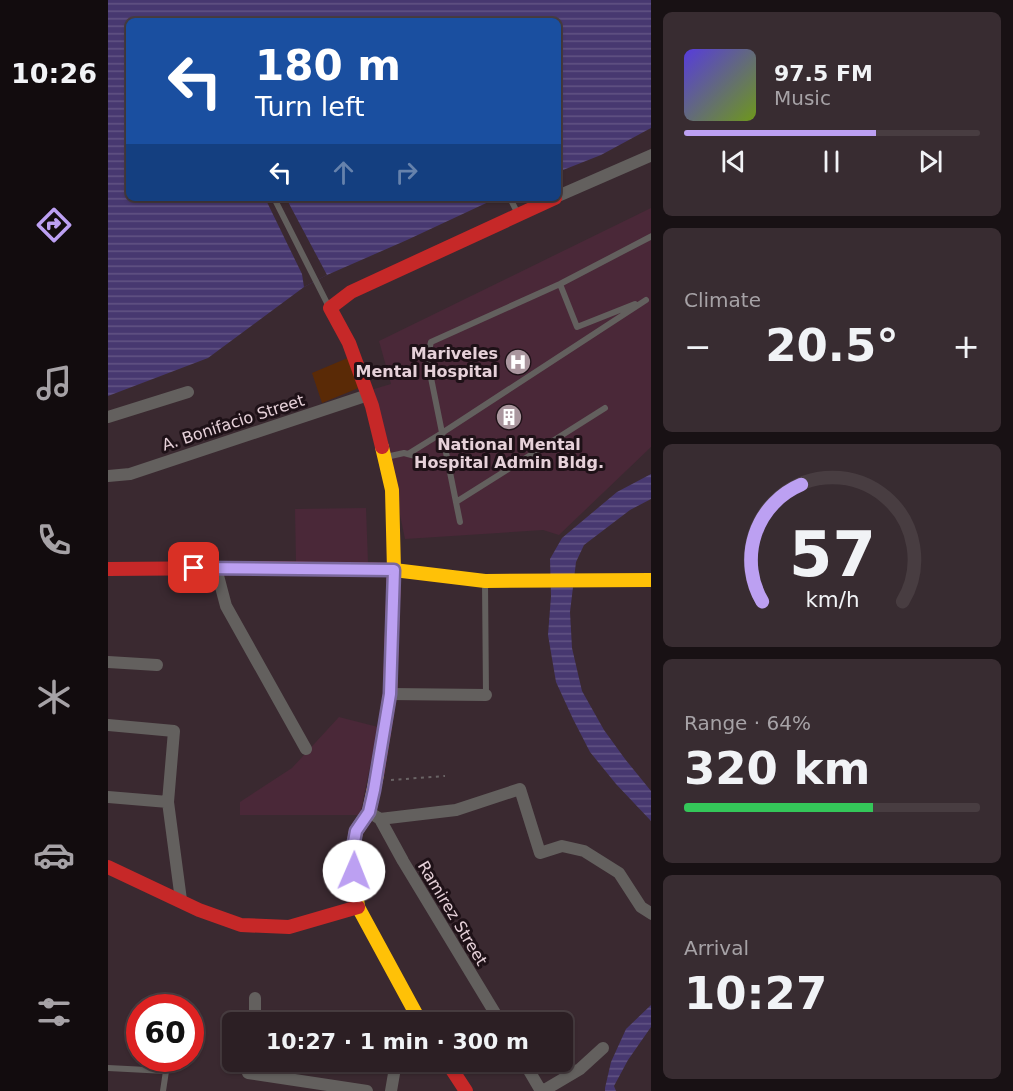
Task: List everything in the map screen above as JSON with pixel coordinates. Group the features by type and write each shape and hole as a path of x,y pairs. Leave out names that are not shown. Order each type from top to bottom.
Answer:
{"main road":[{"path":"413,1012 358,907 352,853 356,831 375,816 376,781 390,694 394,570 392,490 372,406 349,343 330,308 351,292 548,201"},
{"path":"108,569 394,570 485,581 651,580"},
{"path":"108,867 199,910 241,926 289,927 358,907"},
{"path":"454,1072 466,1091"}],"street":[{"path":"561,195 651,155"},
{"path":"108,417 188,392"},
{"name":"A. Bonifacio Street","path":"108,476 130,474 368,395"},
{"path":"216,568 226,606 306,748"},
{"path":"108,662 157,665"},
{"path":"390,694 486,695"},
{"path":"108,725 174,731 168,802 181,900"},
{"path":"375,816 456,810 520,789 540,853 562,846 584,851 619,873 641,907 651,914"},
{"path":"108,797 168,802"},
{"name":"Ramirez Street","path":"375,816 494,1012"},
{"path":"255,998 255,1012"},
{"path":"530,1072 542,1091 580,1069 603,1048"},
{"path":"391,1091 394,1072"},
{"path":"248,1073 367,1091"}],"lane":[{"path":"276,201 330,308"},
{"path":"512,201 519,216"},
{"path":"460,522 427,358 431,342 560,284 651,236"},
{"path":"560,284 577,327 649,298"},
{"path":"408,454 649,298"},
{"path":"456,502 605,408"},
{"path":"384,458 404,453 449,465"},
{"path":"485,581 486,695"},
{"path":"108,1068 166,1071 163,1091"}],"path":[{"path":"376,781 445,776"}],"shaded area":[{"path":"108,0 651,0 651,128 601,155 561,171 561,18 126,18 126,201 491,201 304,287 208,358 108,396"},
{"name":"Mariveles Mental Hospital","path":"651,208 651,447 559,535 543,530 405,539 374,389 391,384 379,341"},
{"path":"350,357 361,387 322,403 312,373"},
{"path":"651,474 651,499 630,510 584,545 576,562 570,612 572,648 582,691 604,730 651,791 651,821 590,752 556,682 548,635 551,596 550,559 562,538 617,492"},
{"path":"366,508 368,562 296,563 295,509"},
{"path":"339,717 378,727 360,815 240,815 240,802 292,768"},
{"path":"651,1005 651,1027 628,1060 614,1086 616,1091 605,1091 611,1062 626,1029"}],"pier":[{"path":"266,201 288,201 327,275 304,287 302,274"}],"traffic: slow":[{"path":"382,447 392,490 394,570 485,581 651,580"},
{"path":"377,774 369,812 356,831 352,853 358,907 415,1012"}],"traffic: jam":[{"path":"382,447 372,406 349,343 330,308 351,292 548,201"},
{"path":"108,569 394,570 390,694 377,774"},
{"path":"108,867 199,910 241,925 289,927 358,907"},
{"path":"454,1072 466,1091"}],"place":[{"name":"Mariveles Mental Hospital","path":"518,362"},
{"name":"National Mental Hospital Admin Bldg.","path":"509,417"}],"route":[{"path":"194,568 394,570 390,694 369,812 356,831 352,853 354,871"}]}
